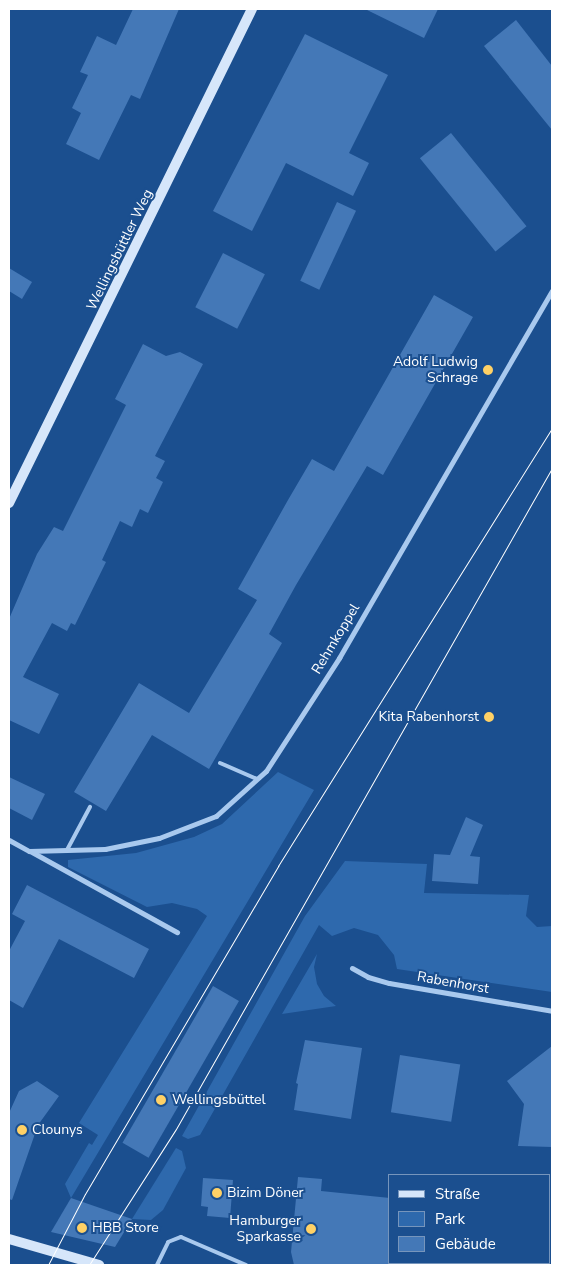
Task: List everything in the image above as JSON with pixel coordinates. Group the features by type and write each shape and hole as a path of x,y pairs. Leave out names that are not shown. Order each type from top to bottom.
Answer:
{"main road":[{"name":"Wellingsbüttler Weg","path":"9,503 252,9"},
{"path":"9,1239 99,1265"}],"street":[{"name":"Rehmkoppel","path":"29,851 105,849 159,838 216,816 266,771 339,658 552,291"},
{"path":"9,840 177,932"},
{"name":"Rabenhorst","path":"352,968 368,977 389,983 552,1011"}],"lane":[{"path":"220,763 257,779"},
{"path":"67,850 90,807"},
{"path":"157,1265 168,1242 181,1237 246,1265"}],"green space":[{"path":"278,772 314,790 71,1198 65,1184 89,1143 92,1145 98,1135 79,1123 207,916 197,909 172,903 147,907 68,867 68,860 136,853 194,837 222,824"},
{"path":"345,861 427,864 424,893 529,895 526,916 537,927 552,926 552,992 397,969 394,955 378,935 354,928 332,936 319,925 200,1135 188,1139 182,1136 305,916"},
{"path":"317,954 314,967 317,984 324,996 336,1006 282,1014"},
{"path":"176,1148 182,1151 186,1168 163,1210 151,1220 132,1219"}],"building":[{"path":"133,9 179,9 140,99 131,95 99,160 66,144 81,113 72,108 88,75 80,72 97,36 116,45"},
{"path":"365,9 438,9 424,38"},
{"path":"516,20 552,66 552,130 484,46"},
{"path":"305,34 388,75 349,153 369,163 353,196 286,163 252,231 213,211"},
{"path":"451,133 527,226 495,251 420,158"},
{"path":"337,202 356,211 319,290 300,281"},
{"path":"223,253 265,274 237,329 195,307"},
{"path":"9,268 32,282 22,299 9,291"},
{"path":"434,295 473,317 383,475 367,466 296,585 269,634 282,643 209,769 152,735 106,811 74,792 139,683 189,713 257,600 238,589 312,459 334,471"},
{"path":"143,344 166,356 180,352 203,364 155,456 165,461 156,478 163,482 148,513 140,509 132,527 120,521 102,560 106,562 75,625 71,623 67,631 52,623 23,677 59,694 39,734 9,720 9,619 37,554 54,527 63,531 126,405 115,399"},
{"path":"9,777 45,794 32,820 9,808"},
{"path":"466,817 483,825 470,856 480,857 478,884 432,881 434,854 450,855"},
{"path":"27,885 149,949 134,978 59,939 23,1008 9,1000 9,951 25,921 12,914"},
{"path":"213,986 239,1001 148,1158 123,1143"},
{"path":"305,1040 362,1048 351,1119 294,1110 298,1084 296,1083"},
{"path":"552,1046 552,1147 518,1146 524,1104 507,1081"},
{"path":"400,1055 460,1065 451,1122 391,1112"},
{"name":"Clounys","path":"37,1081 59,1096 38,1125 12,1200 9,1199 9,1113 19,1091"},
{"name":"Hamburger Sparkasse","path":"298,1177 322,1179 321,1191 388,1198 388,1264 390,1265 294,1265 291,1252"},
{"name":"Bizim Döner","path":"203,1178 233,1180 230,1218 207,1216 208,1207 201,1206"},
{"path":"71,1198 132,1219 115,1247 51,1232"}],"tram line":[{"path":"48,1265 85,1194 278,866 552,428"},
{"path":"89,1265 176,1129 552,468"}],"place":[{"name":"Adolf Ludwig Schrage","path":"488,370"},
{"name":"Kita Rabenhorst","path":"489,717"},
{"name":"Wellingsbüttel","path":"161,1100"},
{"name":"Clounys","path":"22,1130"},
{"name":"Bizim Döner","path":"217,1193"},
{"name":"HBB Store","path":"82,1228"},
{"name":"Hamburger Sparkasse","path":"311,1229"}]}
